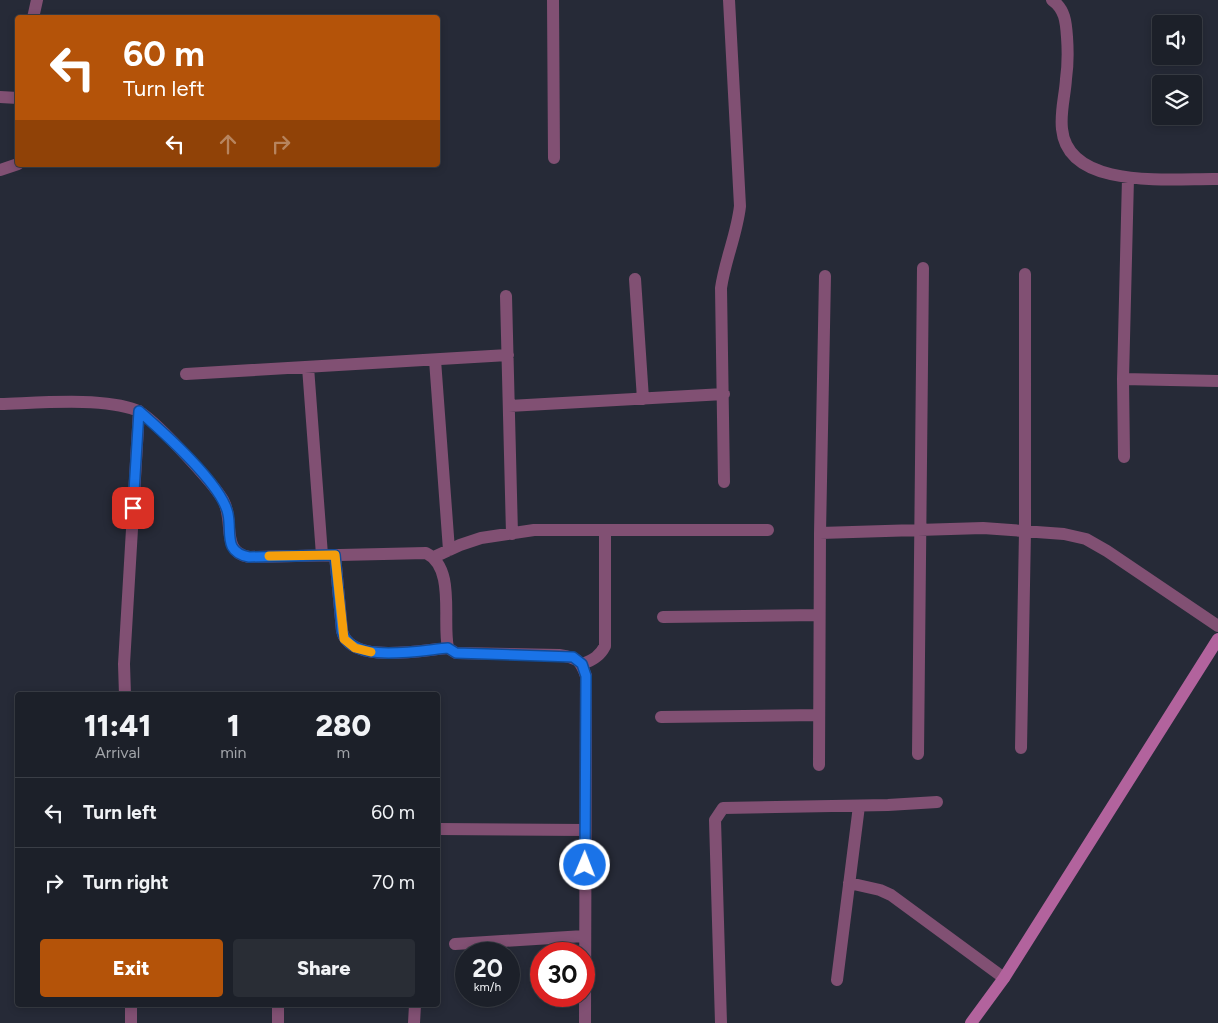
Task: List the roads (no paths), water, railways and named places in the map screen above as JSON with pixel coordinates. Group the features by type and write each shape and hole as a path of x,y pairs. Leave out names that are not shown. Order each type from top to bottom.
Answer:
{"main road":[{"path":"971,1023 1004,978 1218,639"}],"street":[{"path":"34,15 37,0"},
{"path":"552,0 554,158"},
{"path":"724,482 721,288 723,271 738,225 740,206 730,0"},
{"path":"1052,0 1062,10 1066,21 1066,78 1061,115 1062,131 1066,144 1074,158 1087,166 1128,178 1218,179"},
{"path":"0,97 15,98"},
{"path":"0,170 15,165"},
{"path":"1124,457 1123,379 1128,178"},
{"path":"918,754 923,268"},
{"path":"1021,748 1025,531 1025,274"},
{"path":"819,765 820,533 825,276"},
{"path":"635,279 643,399"},
{"path":"506,296 512,534"},
{"path":"186,374 508,356"},
{"path":"435,360 449,550"},
{"path":"308,367 322,555"},
{"path":"1123,379 1218,382"},
{"path":"509,406 724,394"},
{"path":"0,404 100,403 120,405 139,411 210,482 224,501 228,515 230,540 232,547 239,555 249,557 426,553 434,557 440,564 444,577 448,648"},
{"path":"125,692 124,664 139,411"},
{"path":"820,533 983,528 1064,534 1086,540 1108,551 1218,626"},
{"path":"434,557 481,538 534,530 768,530"},
{"path":"582,664 594,659 602,652 605,646 605,530"},
{"path":"335,555 342,631 344,639 349,645 364,651 380,653 448,648 456,653 559,655 573,657 582,664 586,676 585,1023"},
{"path":"663,617 819,615"},
{"path":"661,717 819,715"},
{"path":"721,1023 715,820 723,808 859,806 937,802"},
{"path":"837,980 859,806"},
{"path":"440,829 585,830"},
{"path":"849,883 880,890 891,895 1004,978"},
{"path":"487,942 584,936"},
{"path":"131,1023 132,1007"},
{"path":"278,1007 278,1023"},
{"path":"414,1023 415,1007"}]}
